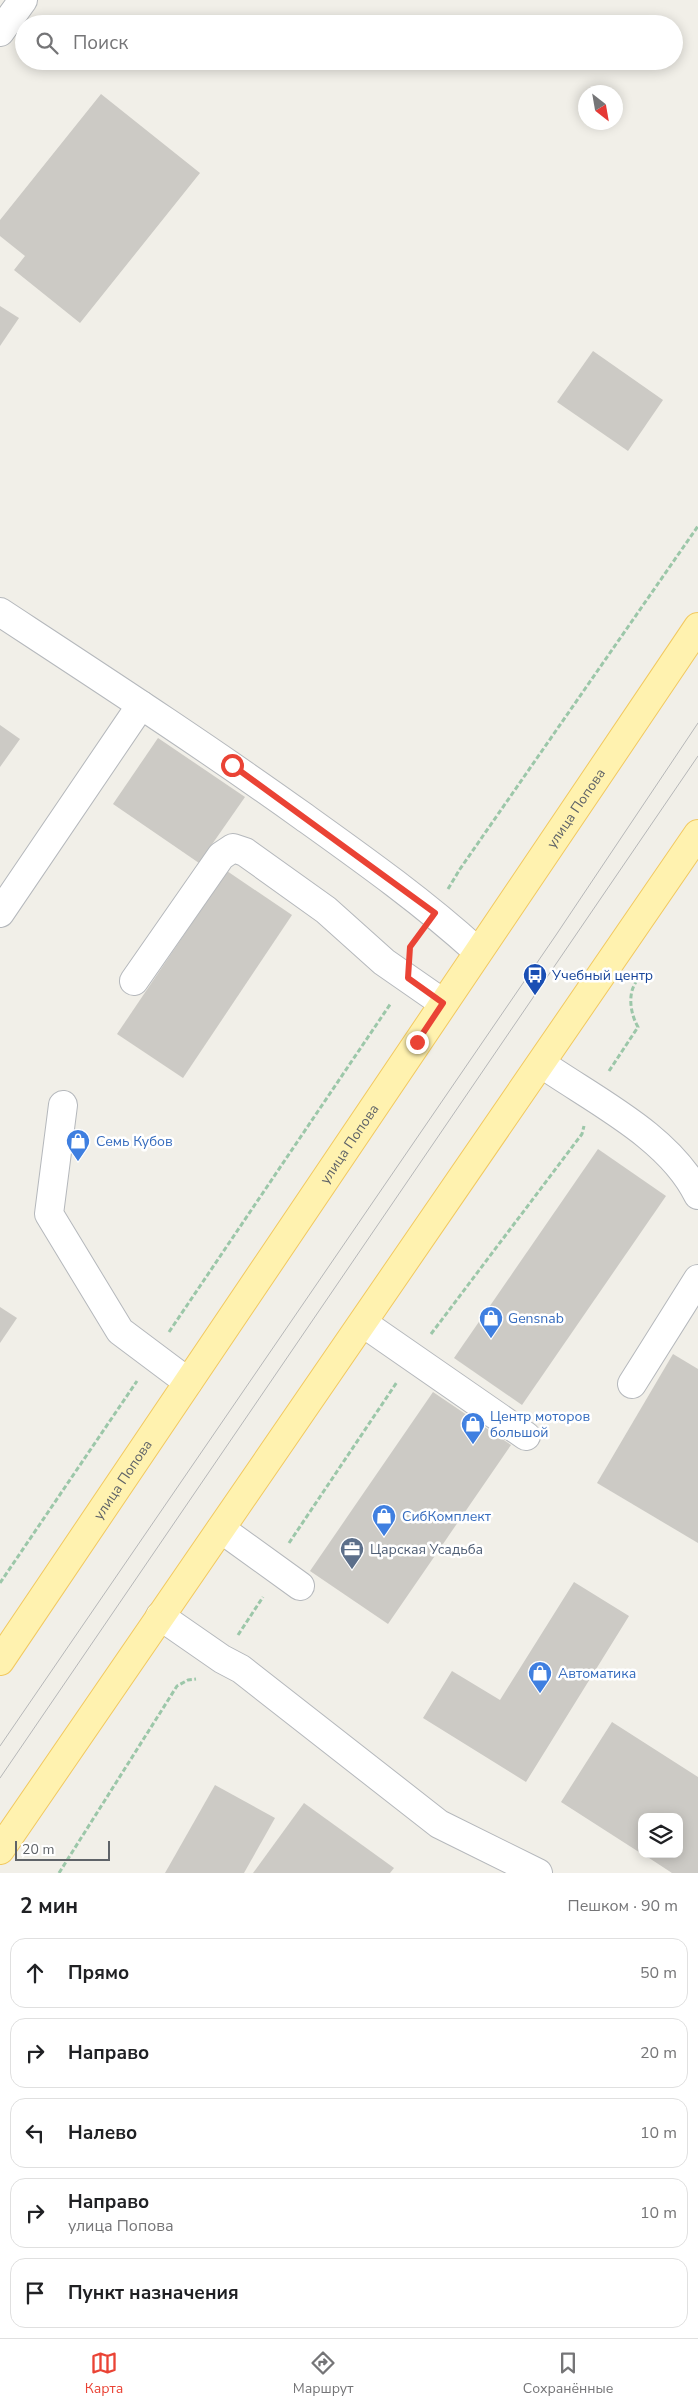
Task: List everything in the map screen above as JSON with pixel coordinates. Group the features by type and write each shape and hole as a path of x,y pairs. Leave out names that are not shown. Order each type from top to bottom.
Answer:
{"main road":[{"name":"улица Попова","path":"0,1661 477,951 696,634"},
{"path":"0,1850 542,1064 698,834"}],"lane":[{"path":"0,612 232,765 435,913 477,951"},
{"path":"0,913 140,705"},
{"path":"134,981 221,856 233,848 245,852 326,910 384,962 443,1003"},
{"path":"542,1064 658,1143 683,1171 698,1195"},
{"path":"63,1105 49,1214 120,1331 188,1382"},
{"path":"632,1384 698,1280"},
{"path":"363,1323 412,1359 526,1436"},
{"path":"221,1529 290,1579"},
{"path":"160,1616 241,1670 439,1824 538,1873"}],"path":[{"path":"435,913 460,869 698,526"},
{"path":"0,1583 408,978"},
{"path":"59,1873 177,1686 188,1680 206,1678 290,1579 281,1555 412,1359 582,1134 592,1098 638,1027 632,1015 632,987 638,979"}],"building":[{"path":"101,94 200,173 80,323 14,270 25,256 0,236 0,220"},
{"path":"0,306 19,318 0,346"},
{"path":"593,351 663,400 628,451 557,402"},
{"path":"0,725 20,739 0,767"},
{"path":"158,738 245,797 199,863 113,804"},
{"path":"227,871 292,915 183,1078 117,1034"},
{"path":"598,1149 666,1196 522,1405 454,1358"},
{"path":"0,1307 17,1318 0,1343"},
{"path":"673,1354 698,1369 698,1543 597,1483"},
{"path":"433,1392 511,1445 388,1624 310,1571"},
{"path":"574,1582 629,1616 526,1782 423,1718 452,1671 500,1700"},
{"path":"612,1722 698,1777 698,1873 672,1873 649,1858 683,1858 683,1813 638,1813 638,1851 561,1802"},
{"path":"215,1785 275,1818 244,1873 165,1873"},
{"path":"304,1803 394,1868 390,1873 253,1873"}],"tram line":[{"path":"0,1746 556,935 698,723"},
{"path":"0,1778 698,756"}],"place":[{"name":"Учебный центр","path":"535,996"},
{"name":"Семь Кубов","path":"78,1162"},
{"name":"Gensnab","path":"491,1339"},
{"name":"Центр моторов большой","path":"473,1445"},
{"name":"СибКомплект","path":"384,1537"},
{"name":"Царская Усадьба","path":"352,1570"},
{"name":"Автоматика","path":"540,1694"}],"route":[{"path":"232,765 435,913 410,947 408,978 443,1003 417,1042"}]}
